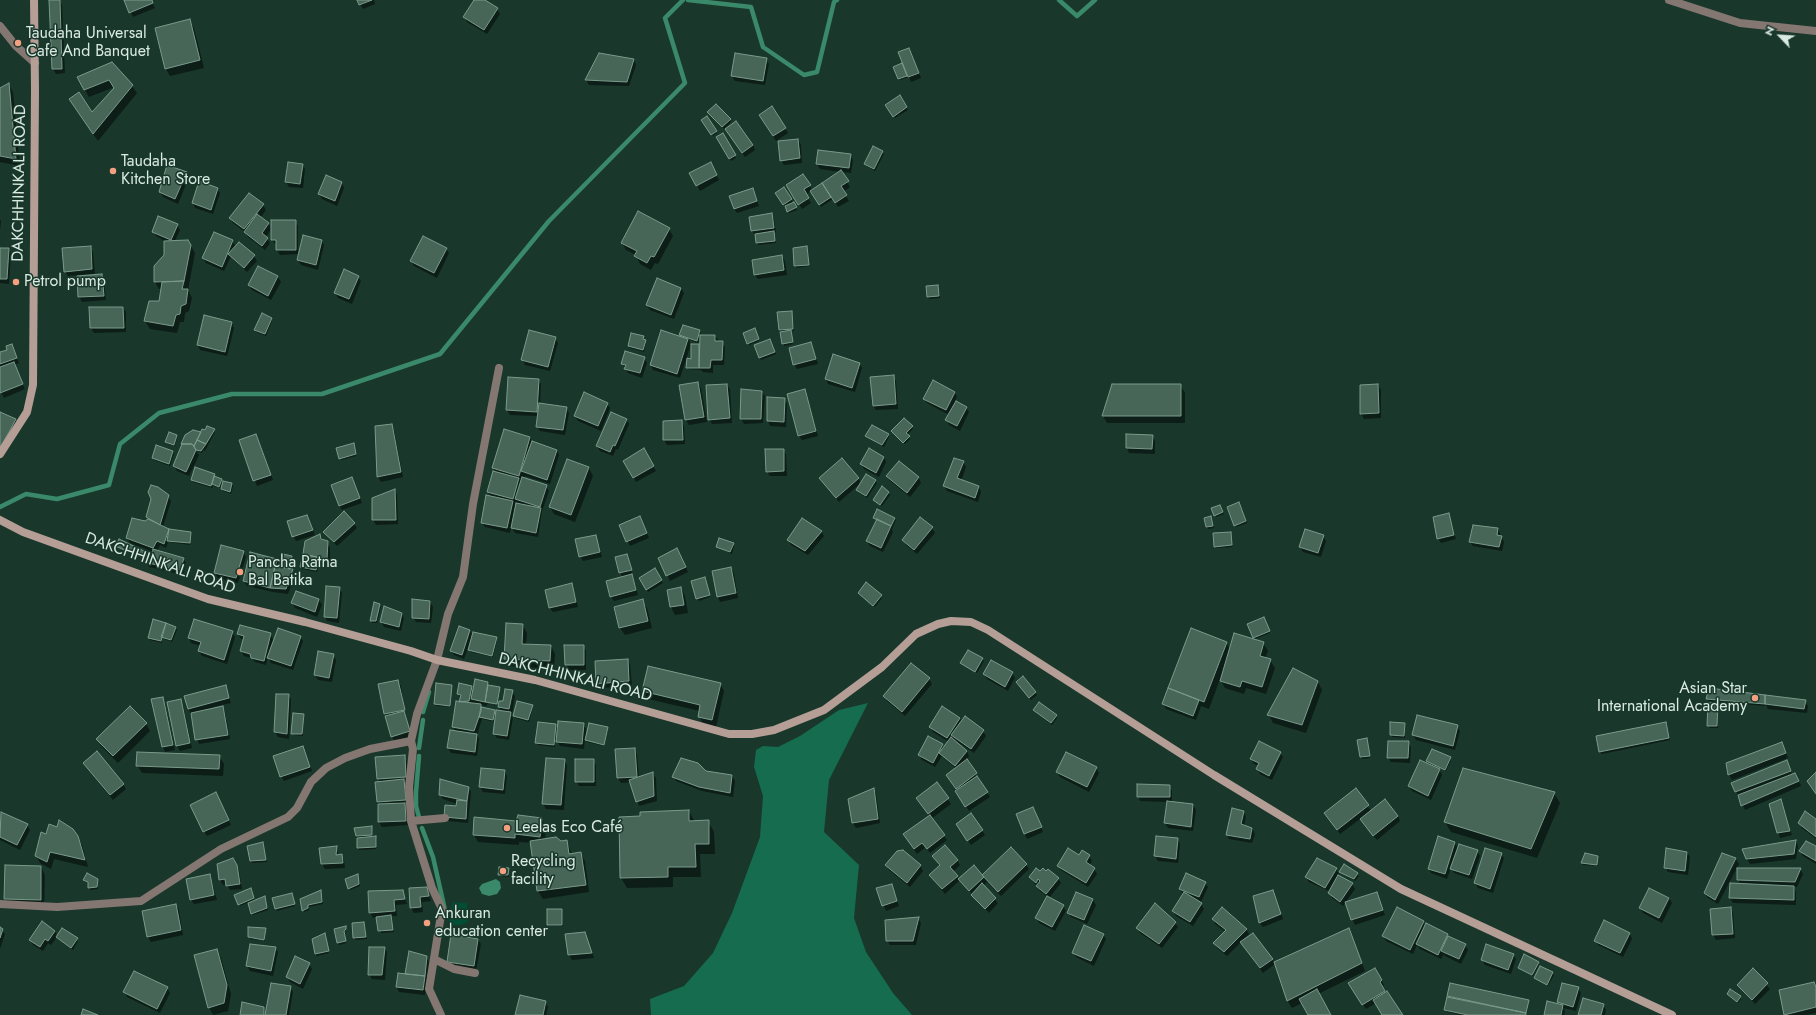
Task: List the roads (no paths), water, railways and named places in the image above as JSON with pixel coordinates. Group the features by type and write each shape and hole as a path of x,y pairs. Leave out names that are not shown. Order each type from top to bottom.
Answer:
{"main road":[{"name":"DAKCHHINKALI ROAD","path":"0,454 27,412 33,385 34,0"},
{"name":"DAKCHHINKALI ROAD","path":"0,520 23,532 127,568 208,599 320,626 411,651 437,660 535,680 729,734 752,734 774,730 824,710 882,667 916,634 945,622 971,622 988,630 1228,783 1401,889 1672,1015"}],"street":[{"path":"1670,0 1740,23 1816,31"},
{"path":"0,26 16,46 35,63"},
{"path":"441,1015 429,989 442,909 432,888 411,821 410,787 413,749 411,741 417,714 437,660 448,614 463,577 473,504 499,368"},
{"path":"0,904 58,907 141,901 221,849 288,816 297,808 311,782 326,768 345,758 370,749 411,741"},
{"path":"411,821 445,818"},
{"path":"434,959 454,969 475,973"}],"waterway":[{"path":"0,507 26,494 57,499 109,485 120,444 159,413 232,394 322,394 440,354 549,221 685,83 665,18 683,0"},
{"path":"688,0 751,7 763,47 804,75 817,72 834,2 837,0"},
{"path":"1059,0 1077,16 1095,0"},
{"path":"423,712 429,692"},
{"path":"419,748 423,720"},
{"path":"419,756 416,792 416,806 419,817"},
{"path":"422,828 433,857 445,910"}],"place":[{"name":"Taudaha Universal Cafe And Banquet","path":"18,43"},
{"name":"Taudaha Kitchen Store","path":"113,171"},
{"name":"Petrol pump","path":"16,282"},
{"name":"Pancha Ratna Bal Batika","path":"240,572"},
{"name":"Asian Star International Academy","path":"1755,698"},
{"name":"Leelas Eco Café","path":"507,828"},
{"name":"Recycling facility","path":"503,871"},
{"name":"Ankuran education center","path":"427,923"}]}
